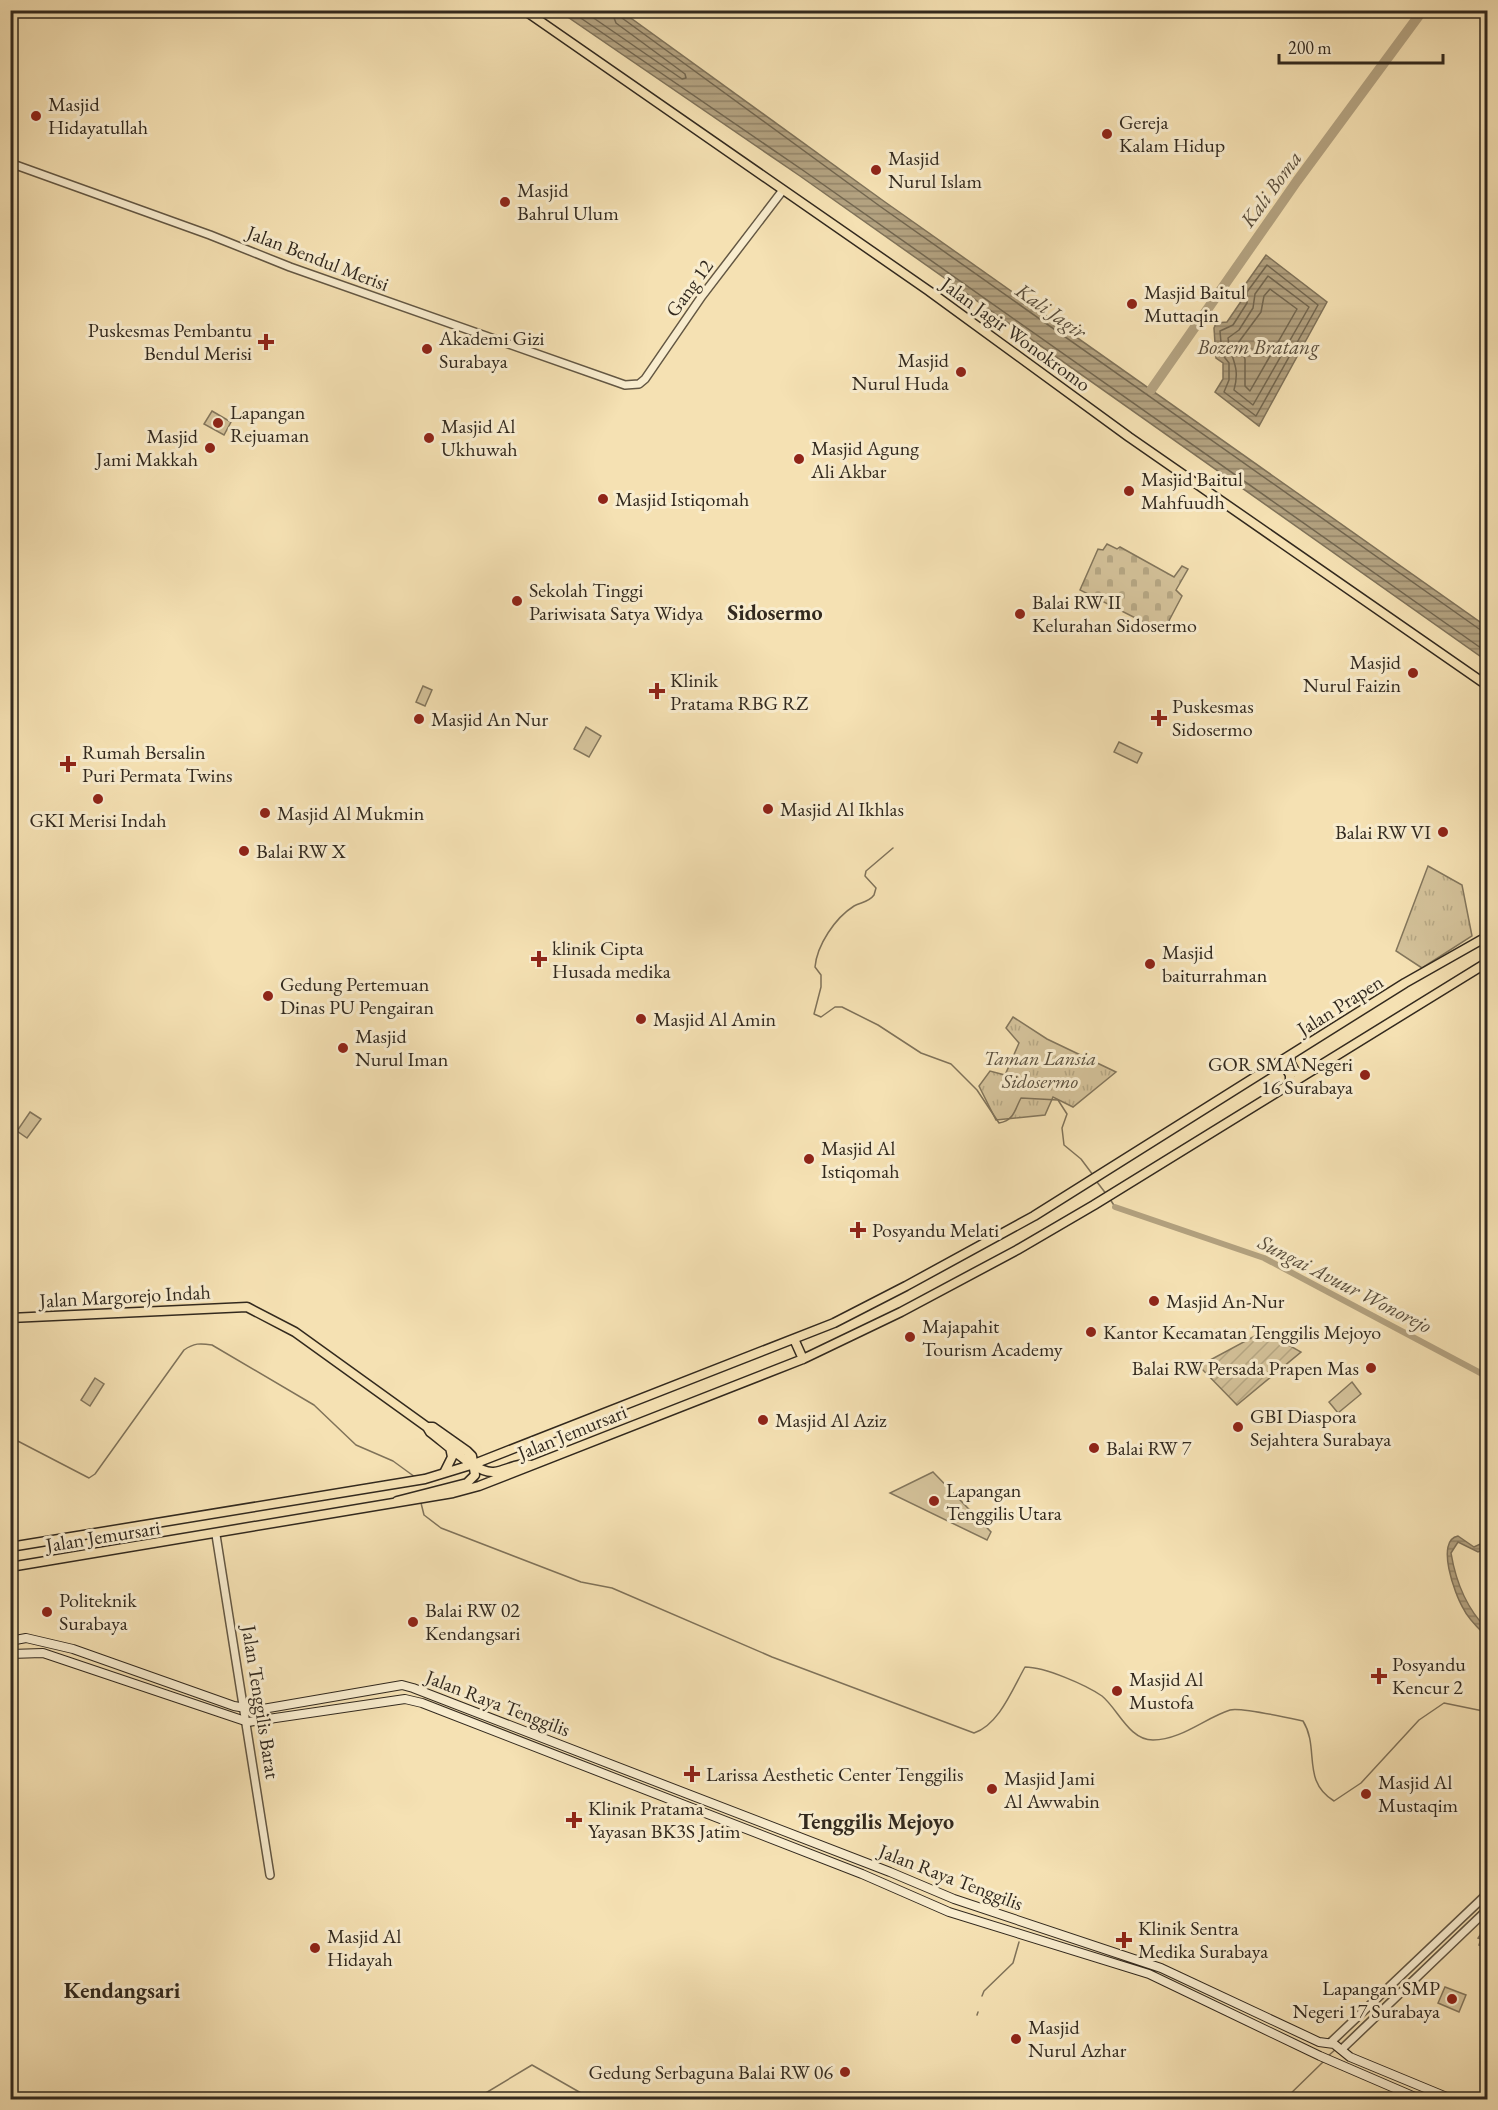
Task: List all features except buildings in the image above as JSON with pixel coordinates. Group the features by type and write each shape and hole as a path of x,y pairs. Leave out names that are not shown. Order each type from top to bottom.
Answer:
{"main road":[{"name":"Jalan Jagir Wonokromo","path":"524,10 929,291 1129,436 1488,686"},
{"name":"Jalan Prapen","path":"1089,1181 1286,1062 1405,983 1488,936"},
{"name":"Jalan Prapen","path":"1103,1199 1294,1076 1488,962"},
{"path":"1286,1062 1294,1076"},
{"name":"Jalan Jemursari","path":"10,1547 420,1480 474,1464 834,1323 1034,1216 1089,1181"},
{"name":"Jalan Jemursari","path":"10,1568 216,1535 393,1504 479,1486 803,1359 901,1312 1017,1250 1103,1199"},
{"name":"Jalan Margorejo Indah","path":"10,1318 242,1308 273,1319 427,1426 433,1427 467,1451 474,1464"},
{"path":"794,1339 803,1359"},
{"name":"Jalan Margorejo Indah","path":"427,1426 430,1432 474,1464"},
{"path":"444,1473 452,1457 450,1447"},
{"path":"474,1464 481,1471 492,1472 520,1464 532,1465"},
{"path":"423,1496 470,1481 475,1475 474,1464"},
{"path":"10,1641 26,1638 72,1649 244,1708"},
{"path":"10,1654 43,1653 248,1722"},
{"name":"Jalan Raya Tenggilis","path":"244,1708 257,1710 402,1685 501,1720 954,1899 1154,1965 1319,2042 1336,2046 1350,2057 1454,2100"},
{"name":"Jalan Raya Tenggilis","path":"248,1722 405,1699 497,1731 862,1874 949,1912 1149,1974 1327,2059 1422,2100"},
{"path":"497,1731 501,1720"},
{"path":"713,1817 718,1805"},
{"path":"862,1874 867,1863"},
{"path":"1188,1994 1194,1983"},
{"path":"1283,2038 1289,2028"},
{"path":"1414,2096 1418,2086"}],"street":[{"name":"Jalan Bendul Merisi","path":"10,163 613,383"},
{"name":"Gang 12","path":"613,383 633,385 645,379 702,296 783,190"},
{"name":"Jalan Tenggilis Barat","path":"216,1535 248,1722 270,1875"},
{"path":"1336,2046 1424,1962 1488,1893"},
{"path":"1336,2046 1424,1962 1488,1909"}],"green space":[{"name":"Lapangan Rejuaman","path":"212,411 231,422 224,435 204,424"},
{"path":"1107,544 1117,549 1120,547 1174,577 1182,566 1188,569 1176,590 1182,596 1163,632 1080,590 1098,549 1103,550"},
{"path":"423,686 432,690 425,706 416,702"},
{"path":"586,727 601,736 589,757 574,749"},
{"path":"1119,742 1142,753 1137,763 1114,752"},
{"path":"1428,866 1462,885 1472,936 1422,968 1396,951"},
{"name":"Taman Lansia Sidosermo","path":"1013,1017 1047,1039 1116,1072 1073,1107 1053,1097 1045,1115 996,1120 979,1086 990,1071 1005,1075 1019,1043 1006,1028"},
{"path":"30,1112 41,1119 27,1138 17,1131"},
{"path":"1264,1331 1301,1352 1237,1405 1199,1366"},
{"path":"95,1378 104,1384 90,1406 81,1400"},
{"path":"1352,1382 1361,1394 1338,1413 1329,1402"},
{"name":"Lapangan Tenggilis Utara","path":"933,1472 991,1532 987,1540 890,1493"},
{"path":"1487,1925 1486,1948 1479,1945 1481,1939 1478,1938"},
{"name":"Lapangan SMP Negeri 17 Surabaya","path":"1445,1987 1466,1995 1459,2012 1438,2003"}],"water":[{"name":"Kali Jagir","path":"559,11 621,11 885,202 1487,627 1487,661 800,176"},
{"name":"Bozem Bratang","path":"1266,255 1327,302 1259,426 1215,392 1223,379 1223,363 1216,358 1214,328 1216,323 1227,322 1242,300 1240,292"},
{"path":"1458,1536 1474,1547 1487,1541 1487,1548 1478,1552 1458,1542 1451,1553 1463,1594 1473,1612 1487,1629 1487,1637 1465,1612 1452,1581 1447,1557 1448,1547 1451,1540"}],"waterway":[{"name":"Kali Boma","path":"1151,390 1297,181 1423,10"},
{"path":"893,848 866,871 865,876 876,888 874,895 868,901 847,911 823,941 815,967 821,975 821,987 814,1014 821,1017 835,1007 842,1007 878,1025 921,1053 951,1064 977,1090 999,1123 1011,1117 1021,1098 1058,1100 1067,1114 1062,1128 1064,1145 1081,1159 1093,1175"},
{"path":"1097,1182 1107,1195"},
{"path":"1110,1199 1115,1207"},
{"name":"Sungai Avuur Wonorejo","path":"1115,1207 1264,1258 1488,1377"},
{"path":"10,1437 89,1478 95,1474 184,1350 194,1345 204,1344 212,1345 314,1405 356,1445 393,1461 415,1477"},
{"path":"421,1503 424,1515 441,1528 581,1582 612,1588 772,1657 974,1733 983,1729 998,1714 1025,1667 1033,1668 1065,1677 1102,1696 1124,1723 1145,1739 1163,1739 1183,1733 1235,1709 1303,1721 1308,1731 1314,1774 1324,1793 1334,1801 1361,1783 1419,1720 1444,1703 1488,1712"},
{"path":"1339,2046 1488,1903"},
{"path":"982,1996 984,1991 1013,1963 1019,1942"},
{"path":"1328,2056 1336,2049"},
{"path":"1284,2100 1323,2062"},
{"path":"474,2100 532,2065 588,2097 598,2100"},
{"path":"599,2099 644,2097 652,2100"}],"place":[{"name":"Masjid Hidayatullah","path":"36,116"},
{"name":"Gereja Kalam Hidup","path":"1107,134"},
{"name":"Masjid Nurul Islam","path":"876,170"},
{"name":"Masjid Bahrul Ulum","path":"505,202"},
{"name":"Masjid Baitul Muttaqin","path":"1132,304"},
{"name":"Puskesmas Pembantu Bendul Merisi","path":"266,342"},
{"name":"Akademi Gizi Surabaya","path":"427,349"},
{"name":"Masjid Nurul Huda","path":"961,372"},
{"name":"Lapangan Rejuaman","path":"218,423"},
{"name":"Masjid Al Ukhuwah","path":"429,438"},
{"name":"Masjid Jami Makkah","path":"210,448"},
{"name":"Masjid Agung Ali Akbar","path":"799,459"},
{"name":"Masjid Baitul Mahfuudh","path":"1129,491"},
{"name":"Masjid Istiqomah","path":"603,499"},
{"name":"Sekolah Tinggi Pariwisata Satya Widya","path":"517,601"},
{"name":"Balai RW II Kelurahan Sidosermo","path":"1020,614"},
{"name":"Masjid Nurul Faizin","path":"1413,673"},
{"name":"Klinik Pratama RBG RZ","path":"657,691"},
{"name":"Puskesmas Sidosermo","path":"1159,718"},
{"name":"Masjid An Nur","path":"419,719"},
{"name":"Rumah Bersalin Puri Permata Twins","path":"68,764"},
{"name":"GKI Merisi Indah","path":"98,799"},
{"name":"Masjid Al Ikhlas","path":"768,809"},
{"name":"Masjid Al Mukmin","path":"265,813"},
{"name":"Balai RW VI","path":"1443,832"},
{"name":"Balai RW X","path":"244,851"},
{"name":"klinik Cipta Husada medika","path":"539,959"},
{"name":"Masjid baiturrahman","path":"1150,964"},
{"name":"Gedung Pertemuan Dinas PU Pengairan","path":"268,996"},
{"name":"Masjid Al Amin","path":"641,1019"},
{"name":"Masjid Nurul Iman","path":"343,1048"},
{"name":"GOR SMA Negeri 16 Surabaya","path":"1365,1075"},
{"name":"Masjid Al Istiqomah","path":"809,1159"},
{"name":"Posyandu Melati","path":"858,1230"},
{"name":"Masjid An-Nur","path":"1154,1301"},
{"name":"Kantor Kecamatan Tenggilis Mejoyo","path":"1091,1332"},
{"name":"Majapahit Tourism Academy","path":"910,1337"},
{"name":"Balai RW Persada Prapen Mas","path":"1371,1368"},
{"name":"Masjid Al Aziz","path":"763,1420"},
{"name":"GBI Diaspora Sejahtera Surabaya","path":"1238,1427"},
{"name":"Balai RW 7","path":"1094,1448"},
{"name":"Lapangan Tenggilis Utara","path":"934,1501"},
{"name":"Politeknik Surabaya","path":"47,1612"},
{"name":"Balai RW 02 Kendangsari","path":"413,1622"},
{"name":"Posyandu Kencur 2","path":"1379,1676"},
{"name":"Masjid Al Mustofa","path":"1117,1691"},
{"name":"Larissa Aesthetic Center Tenggilis","path":"692,1774"},
{"name":"Masjid Jami Al Awwabin","path":"992,1789"},
{"name":"Masjid Al Mustaqim","path":"1366,1794"},
{"name":"Klinik Pratama Yayasan BK3S Jatim","path":"574,1820"},
{"name":"Klinik Sentra Medika Surabaya","path":"1124,1940"},
{"name":"Masjid Al Hidayah","path":"315,1948"},
{"name":"Lapangan SMP Negeri 17 Surabaya","path":"1452,1999"},
{"name":"Masjid Nurul Azhar","path":"1016,2039"},
{"name":"Gedung Serbaguna Balai RW 06","path":"845,2072"}],"district":[{"name":"Sidosermo","path":"775,612"},
{"name":"Tenggilis Mejoyo","path":"876,1821"},
{"name":"Kendangsari","path":"122,1990"}]}
